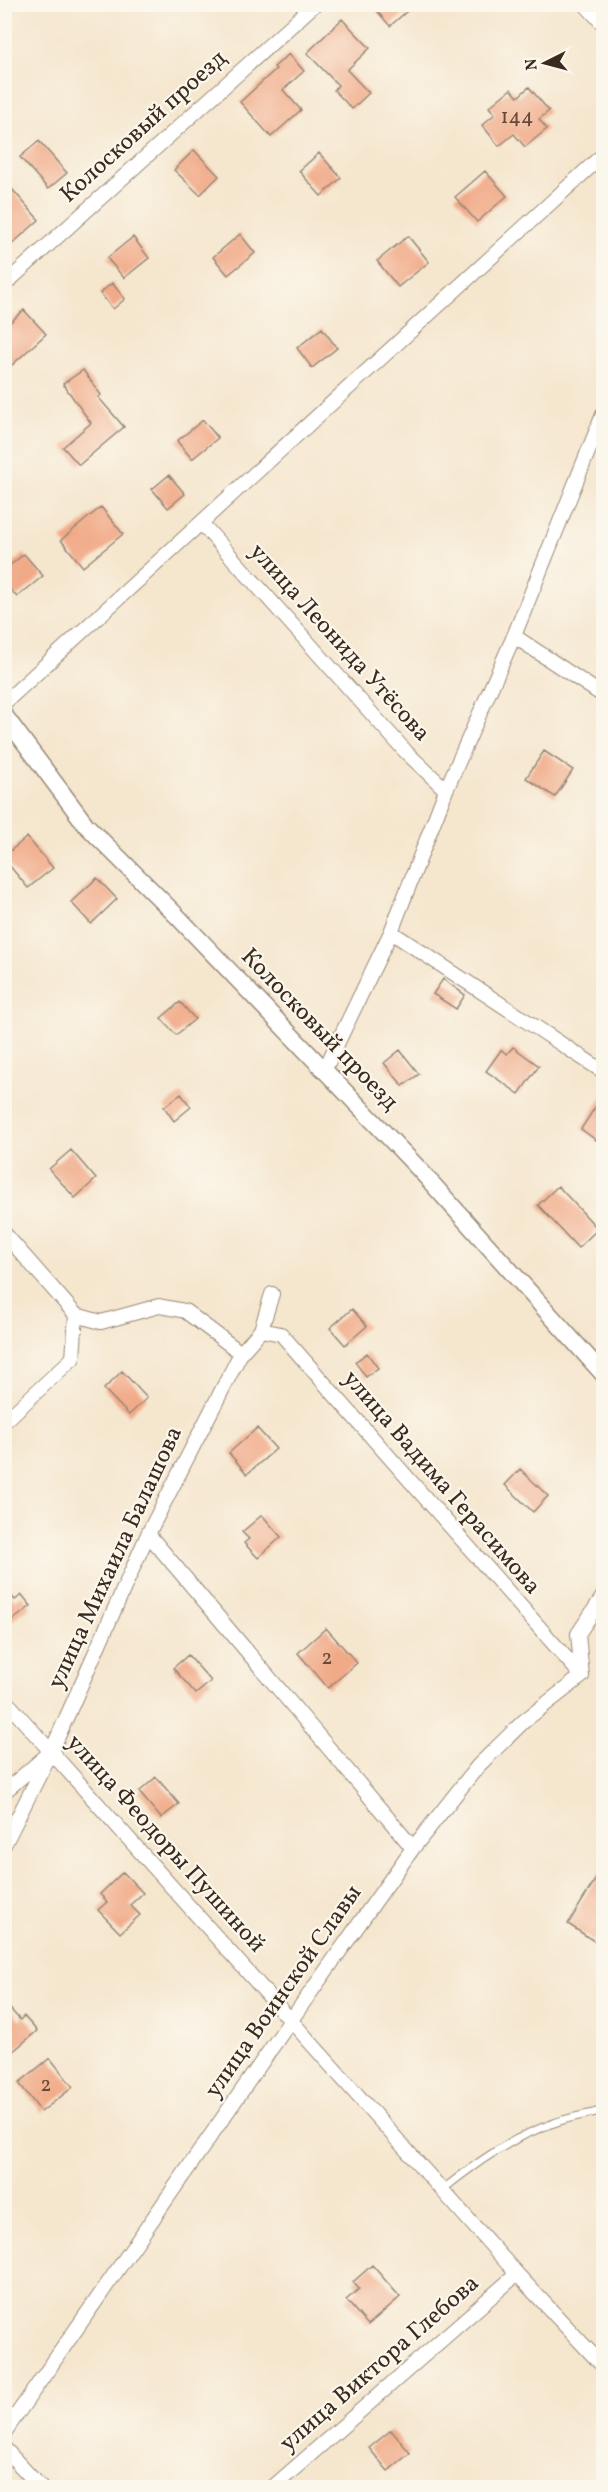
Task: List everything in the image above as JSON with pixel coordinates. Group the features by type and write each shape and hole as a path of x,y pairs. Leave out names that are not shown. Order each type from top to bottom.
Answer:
{"street":[{"name":"Колосковый проезд","path":"4,285 315,4"},
{"path":"585,4 603,25"},
{"path":"4,703 202,524 603,154"},
{"name":"улица Леонида Утёсова","path":"324,1071 391,932 446,790 514,636 603,412"},
{"name":"улица Леонида Утёсова","path":"202,524 407,753 446,790"},
{"path":"514,636 603,696"},
{"name":"Колосковый проезд","path":"4,715 86,825 176,915 419,1169 603,1375"},
{"path":"391,932 603,1072"},
{"path":"4,1233 76,1315 101,1322 159,1306 185,1311 241,1353"},
{"name":"улица Михаила Балашова","path":"4,1845 52,1750 148,1534 241,1353 261,1330 272,1293"},
{"path":"4,1422 73,1358 76,1315"},
{"name":"улица Вадима Герасимова","path":"261,1330 281,1334 582,1676"},
{"path":"148,1534 413,1848"},
{"path":"582,1676 578,1634 603,1595"},
{"name":"улица Воинской Славы","path":"4,2433 413,1848 478,1766 524,1721 582,1676"},
{"name":"улица Феодоры Пушиной","path":"4,1699 52,1750 517,2274 603,2367"},
{"path":"4,1792 52,1750"},
{"name":"улица Виктора Глебова","path":"272,2487 517,2274"},
{"path":"4,2448 41,2487"}],"lane":[{"path":"442,2190 474,2164 510,2142 553,2123 603,2110"}],"building":[{"path":"371,4 415,4 390,26"},
{"path":"342,19 370,48 347,70 369,93 352,109 334,90 338,85 307,53"},
{"path":"289,54 304,71 283,90 301,110 271,137 240,102"},
{"path":"529,87 549,111 539,119 547,129 525,147 514,134 499,146 482,125 495,114 489,107 511,89 518,97"},
{"path":"39,141 67,173 48,189 20,157"},
{"path":"194,150 219,176 200,195 174,170"},
{"path":"319,153 341,178 321,196 299,171"},
{"path":"485,171 507,196 477,222 455,197"},
{"path":"12,189 39,220 12,244 4,236 4,196"},
{"path":"240,234 255,253 228,275 213,257"},
{"path":"408,236 429,262 398,287 377,261"},
{"path":"133,237 149,258 124,278 107,258"},
{"path":"112,283 125,299 113,309 100,293"},
{"path":"24,310 46,334 12,365 4,358 4,328"},
{"path":"322,328 337,348 312,368 297,348"},
{"path":"83,370 101,395 98,397 124,427 79,465 63,447 91,423 63,384"},
{"path":"203,420 218,438 192,459 177,441"},
{"path":"169,475 185,494 168,508 152,489"},
{"path":"101,507 123,534 83,567 61,540"},
{"path":"24,554 43,576 17,597 4,582 4,570"},
{"path":"544,751 573,770 555,797 526,778"},
{"path":"27,837 53,868 28,888 4,859 4,856"},
{"path":"97,878 117,899 91,924 71,902"},
{"path":"443,979 465,995 456,1009 433,994"},
{"path":"180,1002 195,1019 176,1035 161,1018"},
{"path":"513,1047 539,1066 519,1094 486,1071 501,1050 507,1054"},
{"path":"400,1050 419,1074 403,1086 384,1063"},
{"path":"181,1094 191,1107 174,1121 164,1107"},
{"path":"603,1095 603,1145 581,1129"},
{"path":"71,1150 96,1179 75,1198 49,1169"},
{"path":"558,1186 598,1229 578,1248 538,1205"},
{"path":"352,1309 367,1326 345,1345 330,1328"},
{"path":"367,1353 378,1368 366,1377 355,1362"},
{"path":"122,1371 147,1398 129,1415 104,1389"},
{"path":"257,1428 276,1449 247,1474 229,1453"},
{"path":"520,1469 548,1496 533,1512 505,1485"},
{"path":"262,1515 281,1537 258,1558 244,1543 249,1539 242,1532"},
{"path":"4,1587 15,1600 22,1595 31,1606 4,1627"},
{"path":"326,1628 357,1663 328,1688 298,1653"},
{"path":"188,1655 211,1681 196,1694 173,1668"},
{"path":"156,1777 179,1804 161,1818 139,1792"},
{"path":"603,1867 603,1947 568,1924"},
{"path":"123,1872 143,1893 130,1905 140,1915 120,1933 98,1910 107,1902 100,1894"},
{"path":"4,2002 20,2020 24,2016 37,2031 11,2053 4,2046"},
{"path":"50,2058 73,2087 41,2112 19,2083"},
{"path":"372,2265 400,2297 368,2325 346,2300 359,2289 353,2282"},
{"path":"391,2430 410,2453 388,2471 369,2448"}]}
